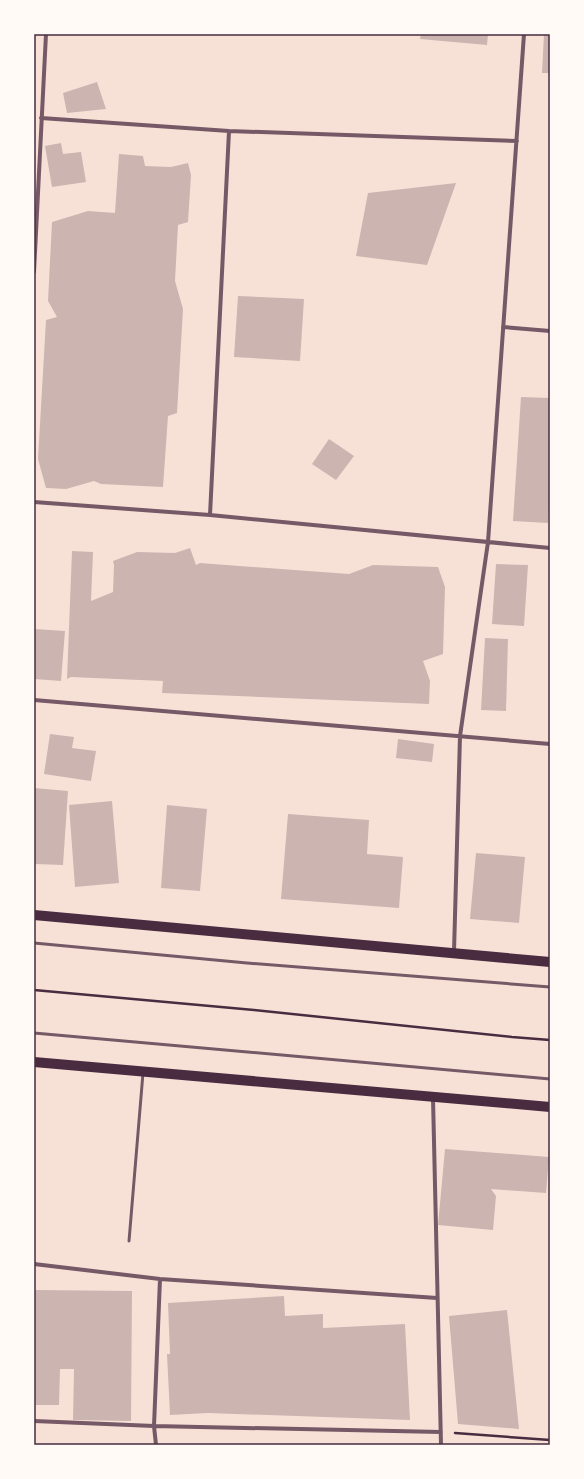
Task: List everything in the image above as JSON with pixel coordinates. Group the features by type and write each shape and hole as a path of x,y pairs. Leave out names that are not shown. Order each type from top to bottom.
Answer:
{"main road":[{"path":"34,915 550,962"},
{"path":"34,1062 550,1107"}],"street":[{"path":"34,272 46,34"},
{"path":"454,953 460,736 488,542 524,34"},
{"path":"41,118 229,131 517,141"},
{"path":"210,515 229,131"},
{"path":"503,328 550,331"},
{"path":"34,502 210,515 550,548"},
{"path":"34,700 550,744"},
{"path":"433,1098 441,1445"},
{"path":"34,1264 160,1279 437,1298"},
{"path":"156,1445 154,1426 160,1279"},
{"path":"34,1421 154,1426 441,1432"}],"lane":[{"path":"34,943 247,963 550,987"},
{"path":"34,1033 550,1079"},
{"path":"128,1241 143,1072"}],"path":[{"path":"34,990 254,1010 550,1040"},
{"path":"441,1432 550,1440"}],"building":[{"path":"421,34 488,34 487,45 420,39"},
{"path":"544,34 550,34 550,73 542,73"},
{"path":"97,82 106,109 67,113 63,93"},
{"path":"61,143 63,154 81,152 86,182 52,187 45,146"},
{"path":"119,154 143,156 145,166 171,167 188,163 191,175 188,222 178,225 175,281 183,309 177,413 168,416 163,487 101,484 94,481 66,489 46,488 38,459 46,320 57,317 48,301 52,222 88,211 115,213"},
{"path":"456,183 427,265 356,256 368,193"},
{"path":"238,296 304,299 300,361 234,357"},
{"path":"521,397 550,398 550,491 548,523 513,521"},
{"path":"329,439 354,456 336,480 312,464"},
{"path":"190,548 196,565 200,563 349,574 373,565 438,567 445,587 443,654 423,661 430,681 429,704 162,693 163,681 71,677 67,679 72,551 93,552 91,601 113,592 113,561 137,552 175,553"},
{"path":"496,564 528,565 524,626 492,624"},
{"path":"34,629 65,631 61,681 34,679"},
{"path":"485,638 508,639 506,711 481,710"},
{"path":"50,734 74,737 72,748 96,751 91,781 44,774"},
{"path":"398,739 434,744 432,762 396,758"},
{"path":"34,788 68,791 63,865 34,864"},
{"path":"112,801 119,883 75,887 69,805"},
{"path":"167,805 207,809 200,891 161,888"},
{"path":"288,814 369,820 367,854 403,857 399,908 281,899"},
{"path":"476,853 525,857 519,923 470,919"},
{"path":"445,1149 549,1157 546,1193 491,1189 496,1196 493,1230 438,1225"},
{"path":"34,1290 132,1291 131,1421 73,1420 74,1369 60,1369 59,1405 34,1405"},
{"path":"284,1296 285,1316 323,1314 323,1328 405,1324 410,1420 208,1413 170,1415 167,1354 170,1354 168,1303"},
{"path":"507,1310 519,1429 458,1424 449,1316"}]}
